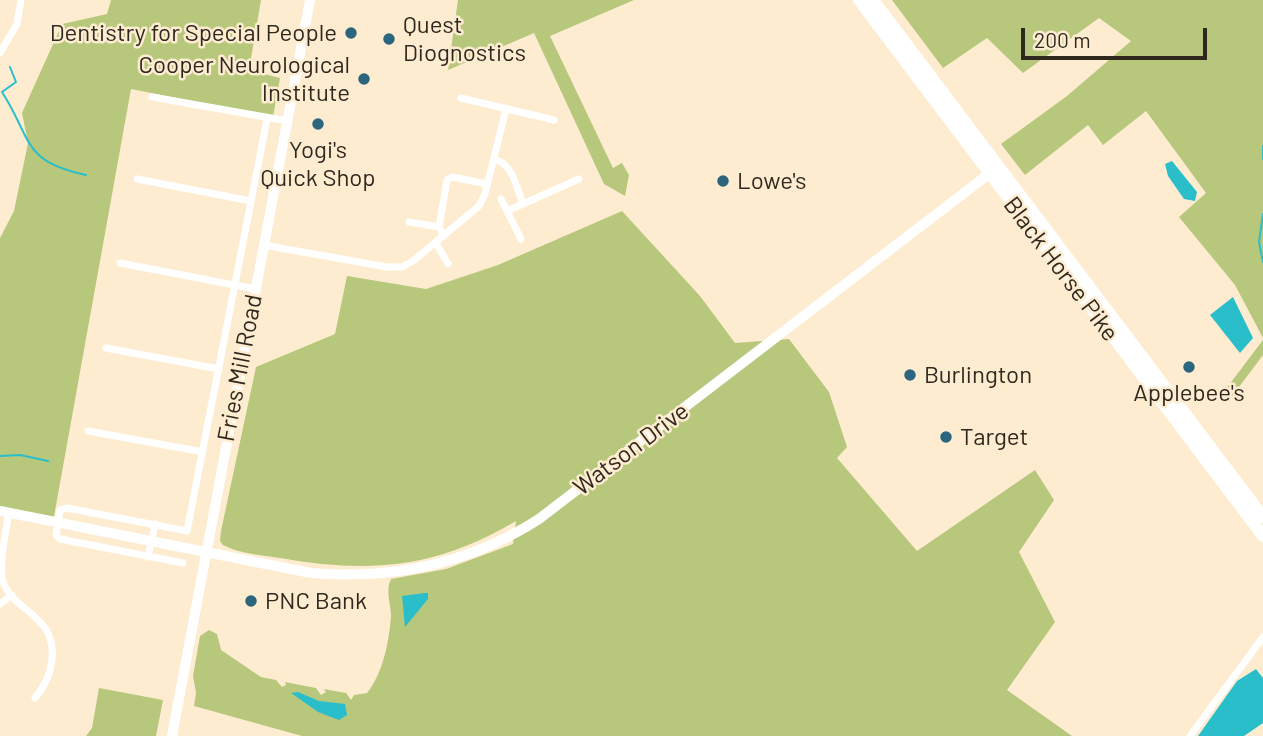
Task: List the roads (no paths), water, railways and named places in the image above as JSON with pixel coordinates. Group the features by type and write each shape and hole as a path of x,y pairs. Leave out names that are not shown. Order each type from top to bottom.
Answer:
{"highway":[{"name":"Black Horse Pike","path":"859,0 1263,517"},
{"name":"Black Horse Pike","path":"873,0 1146,383 1263,536"},
{"path":"1146,383 1167,404 1179,407"}],"main road":[{"name":"Fries Mill Road","path":"172,736 310,0"}],"street":[{"path":"0,53 17,24 21,0"},
{"path":"152,97 288,121"},
{"path":"461,98 554,120"},
{"path":"263,245 387,267 402,267 413,261 476,211 487,184 506,109"},
{"path":"183,563 61,539 56,535 56,523 60,510 67,508 187,531 267,119"},
{"path":"494,160 501,160 508,166 523,204"},
{"name":"Watson Drive","path":"5,512 311,573 354,577 406,573 450,562 508,538 755,356 994,171"},
{"path":"444,236 439,227 447,180 452,177 487,184"},
{"path":"137,179 251,201"},
{"path":"507,211 579,179"},
{"path":"501,198 521,239"},
{"path":"409,222 439,227"},
{"path":"436,243 448,264"},
{"path":"120,263 255,289"},
{"path":"106,348 219,369"},
{"path":"88,431 203,452"},
{"path":"5,512 1,567 4,583 12,595 43,623 51,638 51,669 35,698"},
{"path":"148,557 155,524"},
{"path":"0,604 12,595"},
{"path":"1190,736 1263,637"}],"water":[{"path":"1172,161 1197,192 1195,201 1184,199 1168,176 1165,164"},
{"path":"1233,297 1253,338 1240,353 1210,315"},
{"path":"428,593 428,599 405,627 402,596"},
{"path":"1256,669 1263,678 1263,723 1244,736 1198,736 1237,681"},
{"path":"298,692 319,701 345,704 347,715 339,720 318,712 291,693"}],"waterway":[{"path":"10,67 16,82 2,92 31,146 50,163 86,175"},
{"path":"1263,146 1263,159"},
{"path":"1263,214 1259,242 1263,262"},
{"path":"0,456 20,455 48,461"}],"place":[{"name":"Dentistry for Special People","path":"351,33"},
{"name":"Quest Diognostics","path":"389,39"},
{"name":"Cooper Neurological Institute","path":"364,79"},
{"name":"Yogi's Quick Shop","path":"318,124"},
{"name":"Lowe's","path":"723,181"},
{"name":"Applebee's","path":"1189,367"},
{"name":"Burlington","path":"910,375"},
{"name":"Target","path":"946,437"},
{"name":"PNC Bank","path":"251,601"}]}
